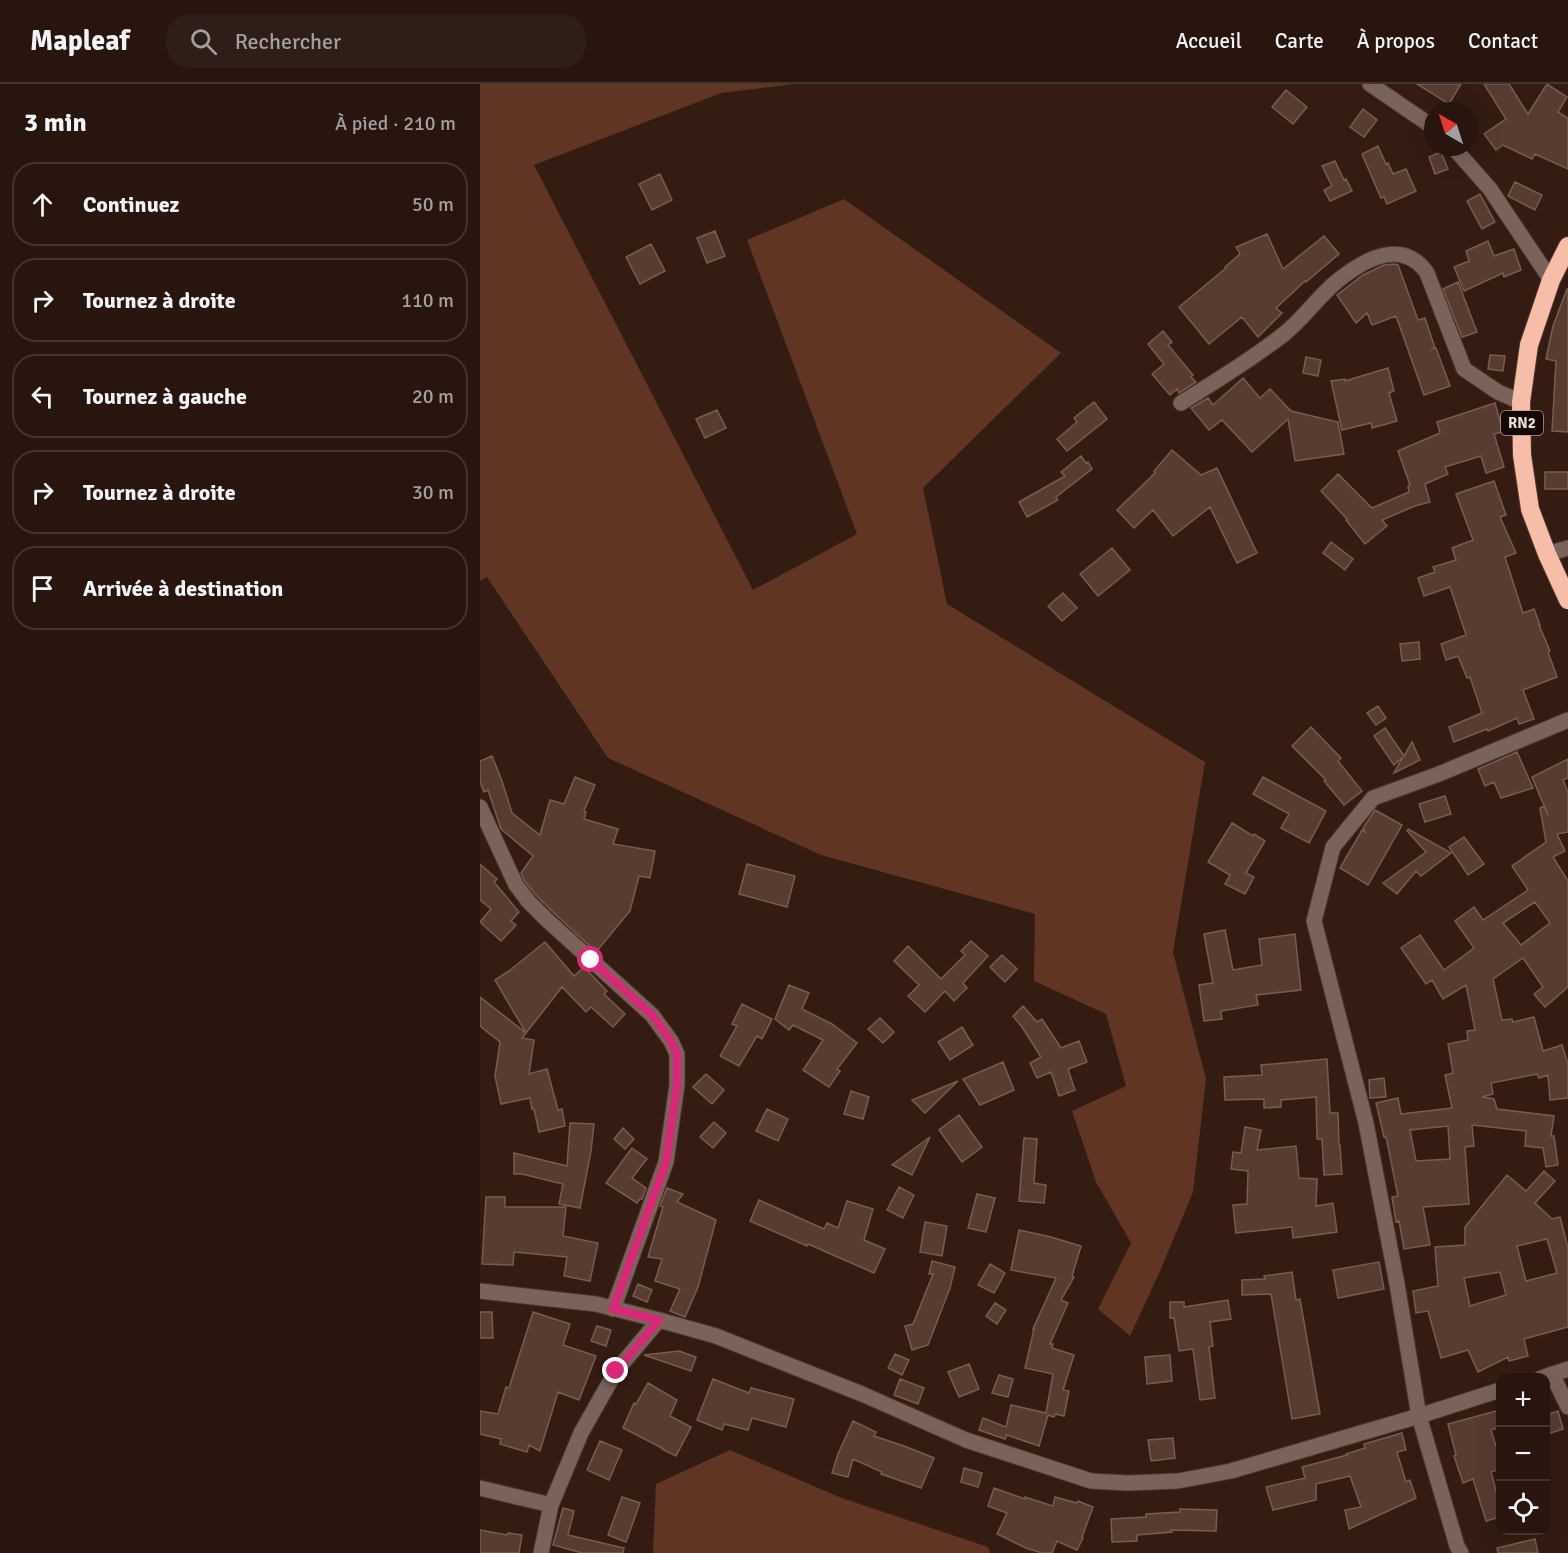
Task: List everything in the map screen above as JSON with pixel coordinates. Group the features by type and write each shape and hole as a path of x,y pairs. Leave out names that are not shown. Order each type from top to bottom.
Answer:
{"highway":[{"name":"RN2","path":"1568,246 1551,280 1529,345 1521,402 1522,455 1530,509 1568,600"}],"street":[{"path":"1370,84 1424,121"},
{"path":"1461,156 1490,189 1551,280"},
{"path":"1181,404 1244,363 1286,332 1336,282 1350,272 1383,255 1397,254 1408,256 1420,263 1427,273 1464,369 1498,392 1521,402"},
{"path":"1547,554 1568,548"},
{"path":"1461,1553 1419,1416 1397,1284 1366,1123 1314,921 1332,847 1373,798 1438,774 1568,720"},
{"path":"480,807 516,885 529,902 652,1015 671,1041 677,1054 677,1085 666,1162 613,1309"},
{"path":"480,1291 585,1302 716,1336 862,1394 966,1440 1091,1481 1128,1483 1178,1481 1230,1471 1496,1391"},
{"path":"541,1553 551,1505 581,1433 616,1371 659,1320"},
{"path":"1550,1375 1568,1369"},
{"path":"1550,1382 1568,1407"},
{"path":"480,1488 551,1505"}],"shaded area":[{"path":"480,84 794,84 721,93 534,165 753,590 857,534 747,240 844,199 1061,353 923,488 947,604 1205,762 1173,952 1206,1079 1193,1192 1130,1336 1098,1309 1131,1243 1096,1182 1072,1111 1126,1086 1106,1014 1034,981 1035,914 821,855 608,758 487,577 480,581"},
{"path":"730,1450 839,1497 988,1547 990,1553 653,1553 656,1484"}],"building":[{"path":"1417,84 1461,84 1450,102 1446,102"},
{"path":"1484,84 1509,84 1528,114 1547,84 1567,97 1558,112 1568,118 1568,169 1535,154 1532,159 1503,145 1496,150 1484,134 1506,119"},
{"path":"1286,90 1307,107 1293,124 1272,107"},
{"path":"1363,109 1377,120 1364,137 1350,127"},
{"path":"1378,146 1393,174 1406,169 1416,191 1387,204 1384,197 1381,198 1362,154"},
{"path":"1443,156 1448,169 1435,174 1429,157"},
{"path":"1335,161 1352,191 1330,201 1324,190 1332,186 1322,166"},
{"path":"660,174 672,200 652,210 639,184"},
{"path":"1515,182 1542,195 1535,210 1508,196"},
{"path":"1480,194 1495,222 1482,229 1467,201"},
{"path":"715,231 725,256 707,263 697,238"},
{"path":"1267,234 1283,269 1324,236 1339,254 1276,308 1282,313 1258,337 1242,317 1209,344 1179,307 1240,254 1236,247"},
{"path":"1488,241 1494,256 1514,249 1521,270 1504,277 1503,273 1464,291 1454,267 1469,261 1466,251"},
{"path":"651,244 665,271 640,284 626,257"},
{"path":"1384,265 1398,265 1418,320 1425,318 1435,348 1431,349 1436,348 1450,386 1424,395 1396,316 1372,325 1367,313 1356,323 1337,295 1363,275"},
{"path":"1458,282 1477,332 1462,337 1443,289"},
{"path":"1567,289 1568,432 1552,431 1556,361 1546,359 1553,326"},
{"path":"1163,331 1172,342 1168,345 1193,375 1191,377 1196,382 1179,393 1177,389 1170,395 1152,374 1164,364 1148,344"},
{"path":"1490,355 1505,356 1503,371 1488,369"},
{"path":"1306,357 1321,360 1318,376 1303,373"},
{"path":"1388,368 1394,391 1389,393 1397,421 1372,428 1371,423 1342,430 1331,381 1345,379 1345,381"},
{"path":"1243,378 1260,398 1270,389 1291,411 1338,422 1344,454 1295,461 1288,419 1252,452 1222,420 1209,430 1191,408 1208,398 1213,405"},
{"path":"1094,402 1107,419 1067,451 1057,439 1077,422 1074,418"},
{"path":"1495,403 1503,432 1494,434 1504,467 1486,473 1481,456 1445,467 1448,474 1425,484 1430,502 1382,520 1387,526 1365,544 1347,519 1321,491 1338,474 1372,508 1409,492 1408,486 1410,485 1398,451 1440,433 1437,422"},
{"path":"717,410 726,428 705,438 696,419"},
{"path":"1172,450 1201,475 1217,468 1257,553 1237,563 1210,507 1173,536 1153,510 1134,528 1117,510 1155,473 1154,471"},
{"path":"1081,456 1092,469 1056,497 1058,500 1027,517 1019,502 1065,476 1061,472"},
{"path":"1545,472 1568,472 1568,489 1545,489"},
{"path":"1494,481 1506,515 1500,517 1516,553 1505,557 1523,613 1534,609 1557,677 1523,690 1534,719 1519,724 1517,718 1488,731 1487,729 1454,742 1449,727 1482,713 1470,677 1467,678 1458,656 1446,660 1441,644 1466,635 1450,587 1424,596 1418,578 1435,572 1433,567 1456,560 1452,548 1473,540 1456,494"},
{"path":"1331,542 1353,559 1345,570 1323,553"},
{"path":"1112,548 1130,570 1098,596 1080,574"},
{"path":"1063,593 1077,608 1062,621 1048,606"},
{"path":"1419,642 1420,659 1402,661 1400,644"},
{"path":"1378,706 1386,718 1376,725 1367,713"},
{"path":"1311,727 1341,758 1338,761 1362,791 1344,805 1324,781 1326,780 1292,746"},
{"path":"1385,728 1404,756 1412,742 1420,760 1394,773 1403,757 1394,765 1374,736"},
{"path":"1517,752 1533,788 1501,798 1494,782 1485,786 1478,769"},
{"path":"492,756 512,813 540,835 550,800 564,804 575,777 595,785 584,811 586,812 584,819 618,829 613,844 655,851 650,878 639,876 630,911 596,952 535,894 524,880 521,873 533,856 501,829 488,790 484,792 480,782 480,761"},
{"path":"1568,759 1568,778 1563,780 1568,792 1568,832 1557,834 1565,851 1553,857 1568,881 1568,987 1545,1007 1534,994 1543,987 1523,958 1493,979 1502,1020 1512,1019 1513,1022 1534,1017 1543,1051 1562,1045 1568,1064 1568,1098 1550,1100 1548,1075 1539,1078 1537,1074 1491,1083 1493,1094 1482,1097 1494,1099 1497,1109 1554,1116 1551,1136 1554,1136 1558,1165 1546,1167 1543,1148 1525,1146 1526,1131 1472,1125 1474,1146 1465,1147 1469,1204 1423,1207 1430,1245 1404,1249 1392,1197 1398,1196 1386,1137 1384,1137 1376,1103 1398,1098 1401,1114 1452,1108 1445,1075 1453,1073 1448,1044 1468,1040 1467,1031 1475,1030 1466,985 1443,999 1432,980 1426,984 1401,948 1420,935 1444,970 1474,948 1455,921 1474,907 1483,920 1528,890 1512,866 1546,842 1540,808 1544,806 1548,815 1532,777","holes":["1535,902 1550,923 1521,945 1503,923","1448,1126 1450,1159 1416,1161 1410,1130"]},
{"path":"1263,777 1326,811 1309,843 1281,828 1289,814 1253,794"},
{"path":"1445,796 1451,814 1425,822 1419,804"},
{"path":"1375,810 1402,825 1368,885 1340,868 1362,830 1365,832 1363,828"},
{"path":"1232,823 1265,841 1246,873 1254,877 1245,894 1225,884 1230,875 1208,862"},
{"path":"1408,829 1451,853 1421,876 1416,871 1397,894 1383,883 1426,852 1407,831"},
{"path":"1464,837 1484,864 1468,875 1449,847"},
{"path":"480,864 497,879 494,882 519,912 511,921 516,925 501,941 480,922 491,909 480,900"},
{"path":"747,864 795,876 787,907 739,894"},
{"path":"1225,930 1233,970 1262,965 1259,939 1295,934 1301,990 1256,995 1258,1005 1221,1011 1222,1019 1204,1021 1199,985 1213,983 1204,934"},
{"path":"971,941 988,956 963,983 967,988 954,1001 945,991 925,1012 908,996 919,985 894,961 908,946 941,979 965,955 961,951"},
{"path":"545,942 574,976 584,967 607,991 604,994 625,1014 613,1027 591,1007 586,1012 562,987 526,1033 495,980"},
{"path":"1002,955 1017,969 1005,982 990,967"},
{"path":"789,985 809,993 802,1009 832,1024 857,1043 837,1069 840,1071 829,1087 803,1070 823,1040 793,1025 789,1030 775,1019"},
{"path":"480,997 526,1033 522,1038 534,1040 529,1074 547,1069 558,1110 562,1109 565,1126 539,1132 530,1098 501,1104 495,1076 500,1042 480,1026"},
{"path":"742,1004 772,1019 762,1039 757,1036 739,1066 720,1056 737,1026 732,1024"},
{"path":"1023,1006 1037,1022 1042,1019 1061,1048 1079,1041 1087,1062 1068,1069 1075,1090 1059,1096 1051,1072 1037,1078 1030,1063 1041,1057 1013,1016"},
{"path":"880,1018 894,1032 883,1043 868,1029"},
{"path":"962,1027 973,1045 950,1060 938,1042"},
{"path":"1327,1059 1330,1113 1338,1113 1342,1174 1324,1175 1322,1139 1317,1139 1316,1097 1281,1100 1281,1107 1264,1108 1264,1099 1225,1100 1224,1077 1262,1075 1261,1065"},
{"path":"1003,1062 1014,1090 980,1105 963,1079"},
{"path":"706,1074 724,1090 712,1104 693,1087"},
{"path":"1384,1078 1386,1097 1370,1098 1369,1080"},
{"path":"958,1081 925,1113 912,1100"},
{"path":"851,1091 869,1097 863,1119 844,1114"},
{"path":"767,1109 788,1119 778,1141 756,1131"},
{"path":"959,1115 982,1147 962,1162 939,1130"},
{"path":"714,1122 726,1133 713,1148 700,1137"},
{"path":"570,1123 594,1124 580,1208 559,1204 563,1184 514,1174 514,1153 567,1166"},
{"path":"1245,1127 1261,1130 1257,1150 1296,1146 1299,1178 1317,1179 1316,1206 1333,1203 1337,1232 1293,1238 1292,1227 1236,1233 1233,1205 1247,1204 1248,1171 1231,1169 1233,1152 1241,1153"},
{"path":"623,1128 634,1139 625,1149 614,1139"},
{"path":"930,1137 912,1175 892,1165"},
{"path":"1024,1138 1037,1139 1034,1183 1046,1185 1044,1203 1019,1201"},
{"path":"632,1148 647,1159 632,1178 646,1188 642,1199 637,1203 606,1183"},
{"path":"1544,1171 1555,1181 1535,1203 1552,1219 1560,1217 1568,1248 1568,1327 1524,1339 1528,1356 1509,1361 1508,1357 1478,1372 1468,1350 1441,1358 1428,1311 1416,1313 1413,1291 1438,1286 1435,1247 1465,1245 1465,1227 1507,1175 1526,1191","holes":["1547,1239 1557,1273 1526,1281 1517,1246","1500,1272 1506,1295 1470,1306 1464,1278"]},
{"path":"899,1187 914,1195 903,1218 887,1210"},
{"path":"667,1188 683,1194 677,1202 716,1220 698,1287 685,1317 670,1311 680,1289 655,1281 662,1259 648,1257 663,1207 660,1206"},
{"path":"977,1194 995,1198 986,1232 968,1228"},
{"path":"486,1197 505,1197 505,1207 566,1207 563,1236 598,1243 590,1281 564,1276 567,1257 514,1252 513,1265 482,1264"},
{"path":"759,1200 824,1229 827,1223 838,1228 847,1201 873,1209 864,1240 885,1249 874,1273 750,1221"},
{"path":"925,1222 947,1226 942,1256 920,1252"},
{"path":"1019,1230 1081,1246 1072,1276 1074,1277 1061,1300 1068,1303 1050,1344 1053,1344 1052,1348 1074,1355 1063,1390 1069,1391 1064,1416 1048,1415 1039,1446 1007,1435 1005,1439 979,1430 983,1418 1006,1427 1011,1405 1046,1413 1053,1374 1025,1368 1033,1329 1056,1278 1011,1270"},
{"path":"932,1261 955,1267 950,1288 928,1345 912,1350 905,1326 913,1324 933,1274 929,1274"},
{"path":"1379,1262 1384,1289 1338,1298 1333,1270"},
{"path":"990,1264 1005,1273 994,1293 978,1285"},
{"path":"1292,1272 1296,1300 1300,1299 1320,1414 1292,1419 1271,1294 1242,1295 1242,1280 1265,1279 1264,1276"},
{"path":"638,1284 652,1290 647,1302 633,1296"},
{"path":"1228,1300 1231,1319 1210,1322 1213,1346 1209,1347 1215,1398 1200,1400 1193,1349 1179,1351 1174,1318 1170,1318 1170,1302 1184,1302 1184,1307"},
{"path":"995,1303 1006,1310 997,1324 986,1316"},
{"path":"480,1312 492,1312 493,1338 480,1338"},
{"path":"533,1312 570,1324 563,1345 596,1356 579,1400 558,1392 540,1451 529,1445 527,1452 500,1444 501,1439 480,1434 480,1411 498,1414 506,1387 509,1388"},
{"path":"597,1326 611,1330 606,1346 591,1341"},
{"path":"679,1351 696,1357 691,1371 644,1355"},
{"path":"895,1354 909,1360 902,1375 888,1368"},
{"path":"1170,1355 1172,1381 1147,1384 1145,1357"},
{"path":"969,1364 979,1389 959,1397 948,1372"},
{"path":"999,1375 1013,1379 1008,1397 992,1393"},
{"path":"713,1379 749,1393 751,1388 794,1399 786,1427 752,1418 748,1430 724,1424 722,1430 697,1420"},
{"path":"900,1379 924,1388 918,1404 894,1395"},
{"path":"648,1383 677,1400 670,1416 691,1427 676,1456 623,1428 634,1403 636,1404"},
{"path":"1496,1411 1496,1428 1491,1430 1496,1447 1496,1470 1491,1472 1496,1490 1496,1518 1486,1521 1473,1479 1463,1483 1454,1456 1456,1455 1448,1424"},
{"path":"1558,1411 1563,1429 1550,1433 1550,1413"},
{"path":"853,1421 876,1432 874,1436 934,1458 921,1488 881,1474 882,1472 853,1459 848,1477 832,1473"},
{"path":"1402,1433 1406,1450 1397,1452 1406,1482 1410,1480 1416,1498 1349,1529 1345,1510 1361,1507 1350,1476 1316,1484 1316,1500 1273,1510 1266,1487 1305,1478 1302,1467 1347,1455 1365,1448 1364,1444"},
{"path":"1173,1438 1175,1458 1151,1461 1148,1440"},
{"path":"600,1441 622,1450 609,1480 587,1470"},
{"path":"964,1468 982,1473 978,1487 961,1482"},
{"path":"994,1488 1053,1506 1055,1497 1077,1503 1078,1501 1093,1507 1077,1550 1057,1541 1052,1553 1042,1553 997,1534 1007,1513 988,1506"},
{"path":"622,1497 640,1503 626,1542 608,1535"},
{"path":"563,1508 574,1511 568,1535 624,1548 623,1553 582,1553 553,1545"},
{"path":"1180,1509 1217,1510 1216,1531 1171,1530 1172,1532 1137,1535 1137,1541 1112,1542 1111,1519 1146,1517 1146,1514 1180,1512"},
{"path":"480,1530 522,1535 519,1553 480,1553"},
{"path":"1535,1539 1538,1553 1498,1553 1497,1548"}],"route":[{"path":"591,960 652,1015 671,1041 677,1054 677,1085 666,1162 613,1309 659,1320 616,1371"}]}
